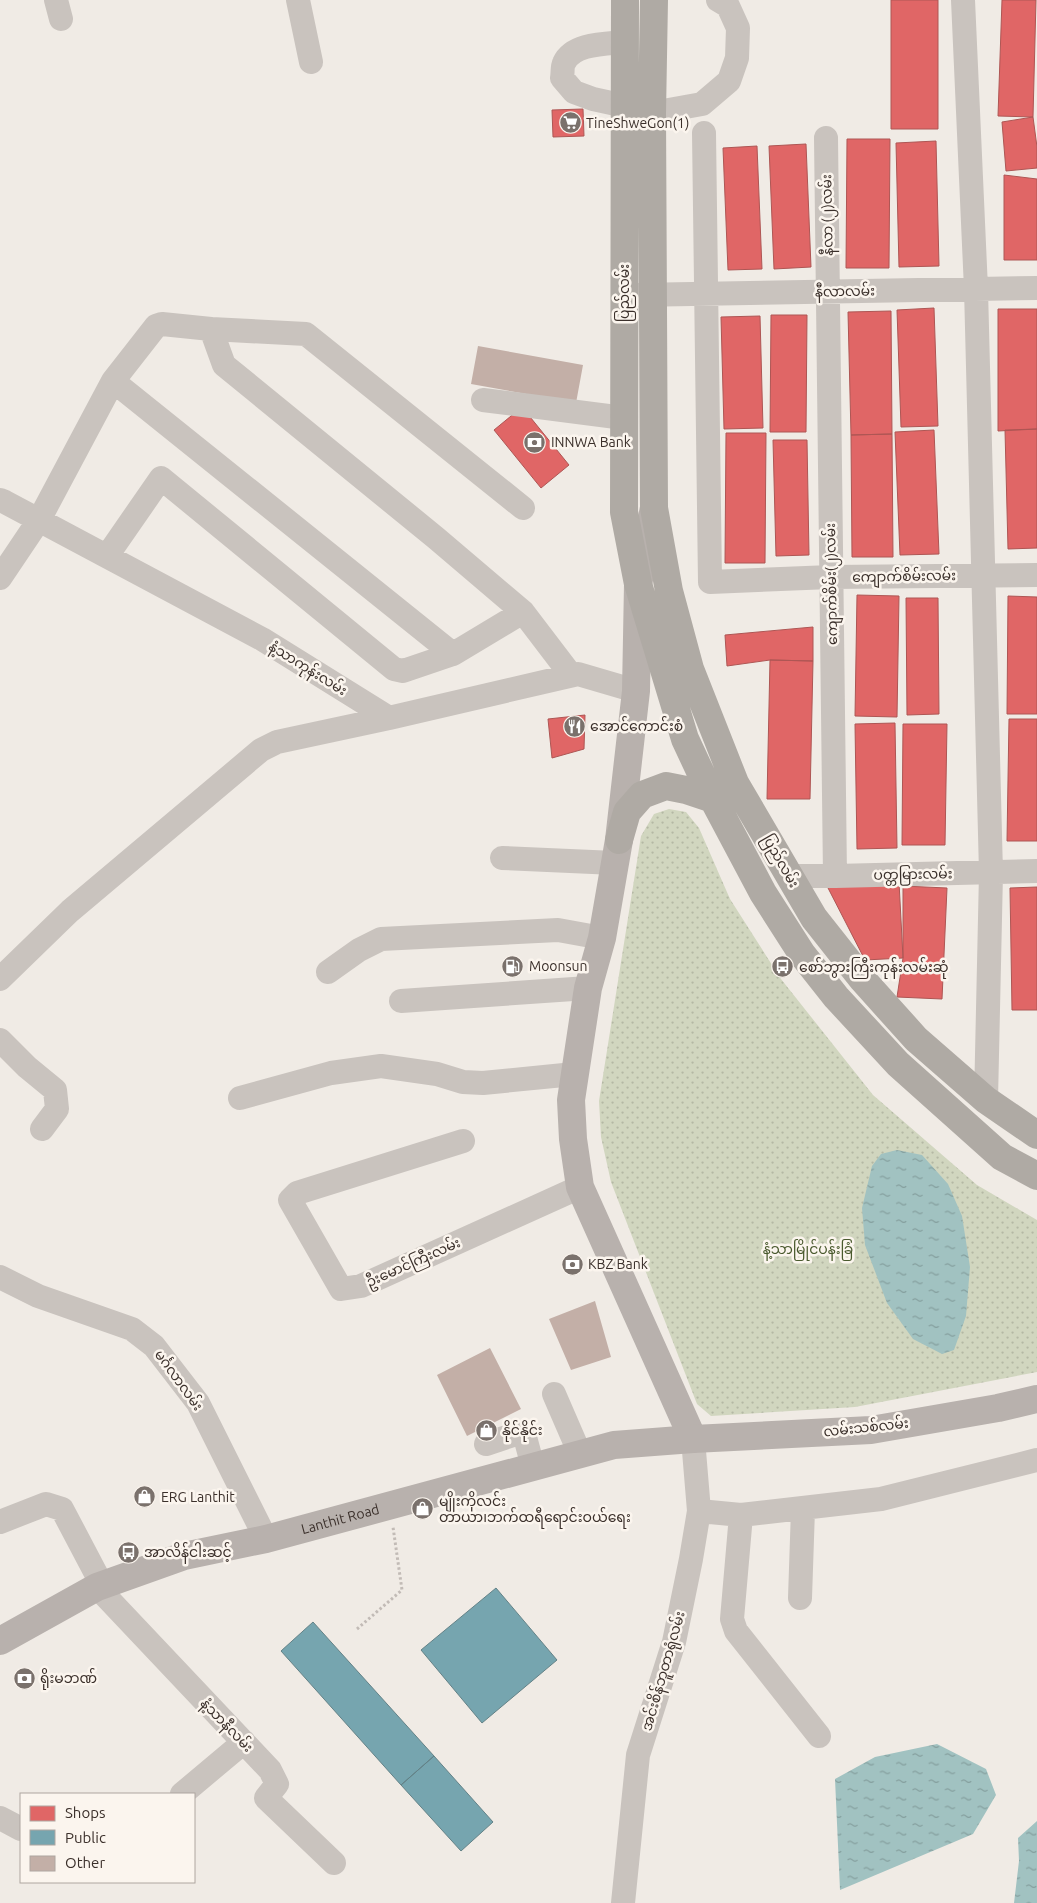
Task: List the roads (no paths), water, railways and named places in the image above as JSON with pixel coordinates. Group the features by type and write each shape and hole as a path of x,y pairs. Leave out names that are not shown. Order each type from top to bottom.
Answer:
{"highway":[{"name":"ပြည်လမ်း","path":"625,0 624,512 638,584 678,673 735,783 814,918 863,980 916,1038 986,1100 1037,1135"},
{"name":"ပြည်လမ်း","path":"654,0 652,113 654,508 669,591 685,739 713,799 763,893 802,954 836,997 898,1064 1002,1157 1037,1176"},
{"path":"617,852 627,812 642,795 666,786 713,799 735,783"}],"main road":[{"name":"ပြည်လမ်း","path":"638,584 654,508"},
{"path":"638,584 636,687 617,852 602,938 588,988 570,1100 580,1187 693,1438"},
{"path":"636,687 678,673"},
{"name":"လမ်းသစ်လမ်း","path":"693,1438 871,1430 998,1408 1037,1399"},
{"name":"Lanthit Road","path":"0,1641 99,1586 184,1556 266,1539 390,1507 614,1445 693,1438"}],"street":[{"path":"298,0 311,62"},
{"path":"652,113 702,104 729,82 737,58 738,28 728,6 718,0"},
{"path":"963,0 976,289 991,873 986,1100"},
{"path":"624,106 593,99 574,92 562,78 563,64 571,53 589,47 625,42"},
{"path":"704,133 706,294"},
{"name":"နီလာ (၂)လမ်း","path":"826,138 828,292"},
{"name":"နီလာလမ်း","path":"624,294 1037,288"},
{"name":"ကျောက်စိမ်း(၂)လမ်း","path":"828,292 835,876"},
{"name":"ကျောက်စိမ်းလမ်း","path":"706,294 710,582 831,577 1037,575"},
{"path":"0,578 39,520 113,381 156,326 162,324 212,329 306,334 523,508"},
{"path":"212,329 224,365 436,538 523,612 571,675"},
{"path":"113,381 453,654"},
{"path":"483,400 624,418"},
{"path":"106,556 161,478 394,669 403,671 453,654 523,612"},
{"name":"နံ့သာကုန်းလမ်း","path":"0,500 262,639 389,718"},
{"path":"0,979 70,911 261,750 277,742 571,675 578,674 636,687"},
{"path":"502,858 617,852"},
{"name":"ပတ္တမြားလမ်း","path":"790,876 1037,871"},
{"path":"328,972 358,950 381,939 558,930 602,938"},
{"path":"401,1001 588,988"},
{"path":"0,1040 27,1067 55,1090 57,1109 42,1129"},
{"path":"240,1098 332,1073 381,1066 437,1074 463,1082 483,1083 574,1074"},
{"name":"ဦးမောင်ကြီးလမ်း","path":"463,1141 297,1193 290,1200 341,1289 361,1286 580,1187"},
{"name":"မင်္ဂလာလမ်း","path":"0,1277 38,1296 132,1329 154,1346 198,1403 266,1539"},
{"path":"554,1394 580,1454"},
{"path":"486,1444 519,1433 525,1437 532,1467"},
{"name":"အင်းစိန်ဘူတာရုံလမ်း","path":"623,1903 638,1755 674,1642 699,1511 693,1438"},
{"path":"699,1511 741,1515 881,1499 1037,1460"},
{"name":"နံ့သာနီလမ်း","path":"0,1522 46,1504 62,1509 99,1586 270,1770 277,1784 266,1798 334,1863"},
{"path":"800,1598 803,1509"},
{"path":"741,1515 732,1619 736,1631 819,1736"},
{"path":"183,1793 244,1742"},
{"path":"0,1818 20,1829"}],"water":[{"path":"897,1150 922,1155 948,1184 962,1216 970,1267 966,1316 954,1350 942,1354 913,1339 887,1303 865,1245 862,1208 872,1166 881,1154"},
{"path":"937,1744 986,1769 996,1795 973,1834 840,1890 835,1779 875,1757"},
{"path":"1037,1821 1037,1903 1014,1903 1019,1861 1018,1838"}],"place":[{"name":"TineShweGon(1)","path":"570,123"},
{"name":"INNWA Bank","path":"535,442"},
{"name":"အောင်ကောင်းစံ","path":"574,726"},
{"name":"Moonsun","path":"513,966"},
{"name":"စော်ဘွားကြီးကုန်းလမ်းဆုံ","path":"783,967"},
{"name":"KBZ Bank","path":"572,1264"},
{"name":"နိုင်နိုင်း","path":"486,1430"},
{"name":"ERG Lanthit","path":"145,1497"},
{"name":"မျိုးကိုလင်း တာယာ၊ဘက်ထရီရောင်းဝယ်ရေး","path":"423,1509"},
{"name":"အာလိန်ငါးဆင့်","path":"128,1552"},
{"name":"ရိုးမဘဏ်","path":"24,1678"}],"park label":[{"name":"နံ့သာမြိုင်ပန်းခြံ","path":"808,1249"}]}
